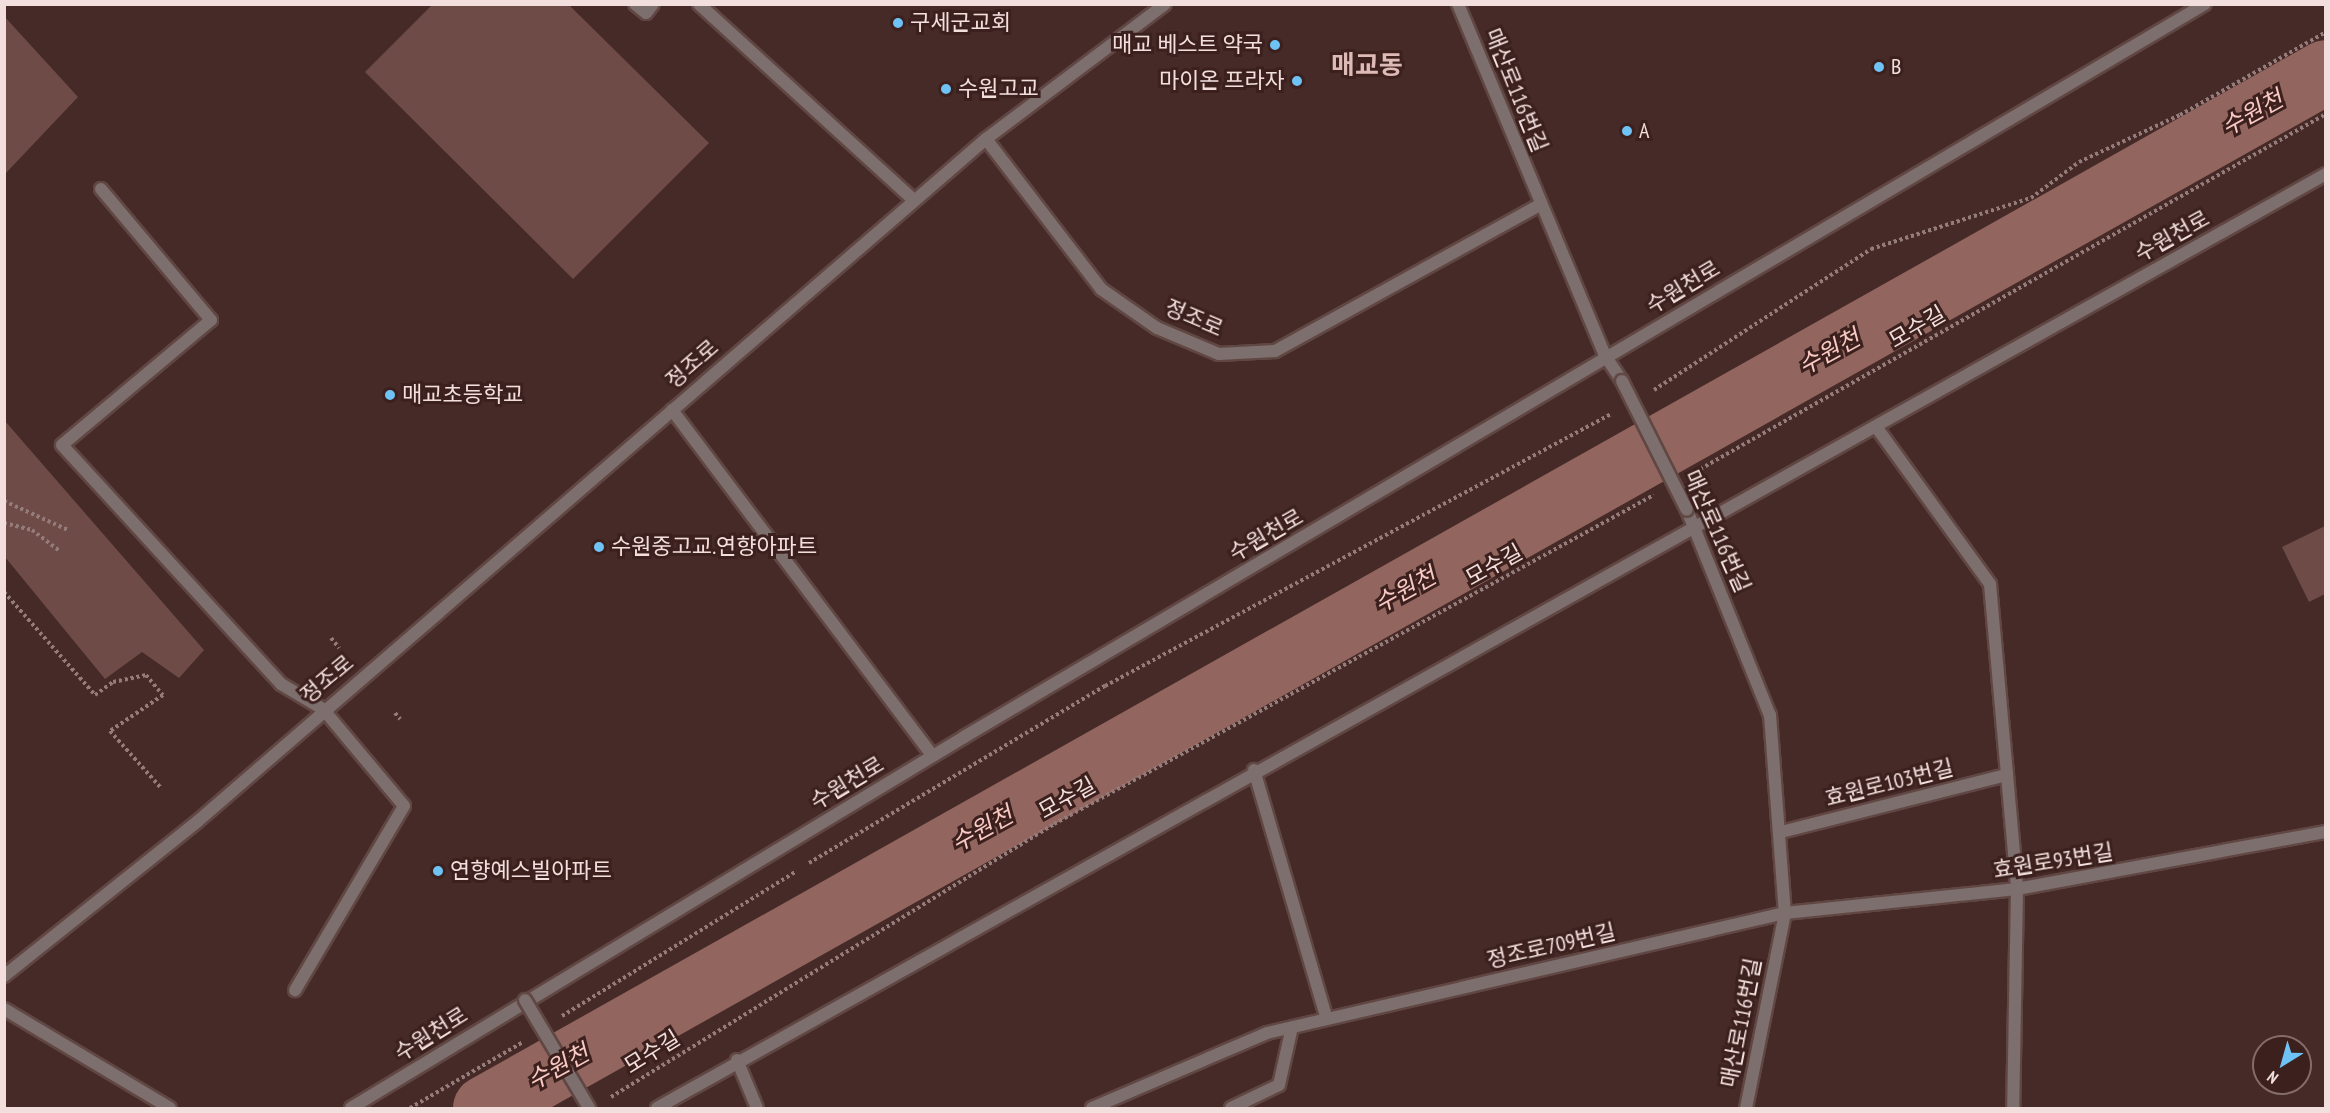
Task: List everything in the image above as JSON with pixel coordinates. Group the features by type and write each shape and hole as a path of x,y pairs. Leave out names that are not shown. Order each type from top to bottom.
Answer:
{"street":[{"path":"635,4 646,13 653,4"},
{"path":"699,4 914,200"},
{"name":"정조로","path":"4,976 198,821 323,709 986,139 1165,4"},
{"name":"매산로116번길","path":"1458,4 1540,205 1606,357 1622,381 1695,525 1770,715 1785,913 1746,1108"},
{"name":"수원천로","path":"351,1108 525,1000 933,756 2205,4"},
{"name":"정조로","path":"986,139 1101,289 1157,328 1219,354 1275,351 1540,205"},
{"name":"수원천로","path":"657,1108 737,1060 1254,770 1695,525 1877,428 2325,174"},
{"path":"101,189 211,320 62,445 281,684 323,709 404,806 295,990"},
{"name":"정조로","path":"672,410 933,756"},
{"path":"1877,428 1990,584 2017,889 2013,1108"},
{"path":"1254,770 1327,1019"},
{"name":"효원로103번길","path":"1780,832 2007,775"},
{"name":"효원로93번길","path":"1785,913 2017,889 2325,832"},
{"name":"정조로709번길","path":"1092,1108 1292,1027 1785,913"},
{"path":"525,1000 594,1106"},
{"path":"4,1009 170,1108"},
{"path":"1232,1108 1279,1085 1292,1027"},
{"path":"737,1060 757,1108"}],"path":[{"path":"1641,397 1871,249 2031,198 2079,162 2180,115 2325,32"},
{"name":"모수길","path":"1691,474 2325,114"},
{"path":"550,1023 1105,686 1621,408"},
{"name":"모수길","path":"594,1106 1054,824 1659,492"},
{"path":"4,501 68,530"},
{"path":"4,523 32,530 60,550"},
{"path":"4,592 95,695 113,682 146,675 163,695 110,732 161,788"},
{"path":"331,638 339,648"},
{"path":"395,713 400,719"},
{"path":"410,1108 533,1035"}],"shaded area":[{"path":"432,5 569,5 709,143 573,279 365,72"},
{"path":"4,16 78,97 5,174 4,174"},
{"path":"5,421 204,650 179,678 142,652 105,679 5,557"},
{"path":"2325,526 2325,594 2309,602 2282,547"}],"waterway":[{"name":"수원천","path":"485,1108 2326,72"}],"place":[{"name":"구세군교회","path":"898,23"},
{"name":"매교 베스트 약국","path":"1275,45"},
{"name":"B","path":"1879,67"},
{"name":"마이온 프라자","path":"1297,81"},
{"name":"수원고교","path":"946,89"},
{"name":"A","path":"1627,131"},
{"name":"매교초등학교","path":"390,395"},
{"name":"수원중고교.연향아파트","path":"599,547"},
{"name":"연향예스빌아파트","path":"438,871"}],"district":[{"name":"매교동","path":"1367,65"}]}
